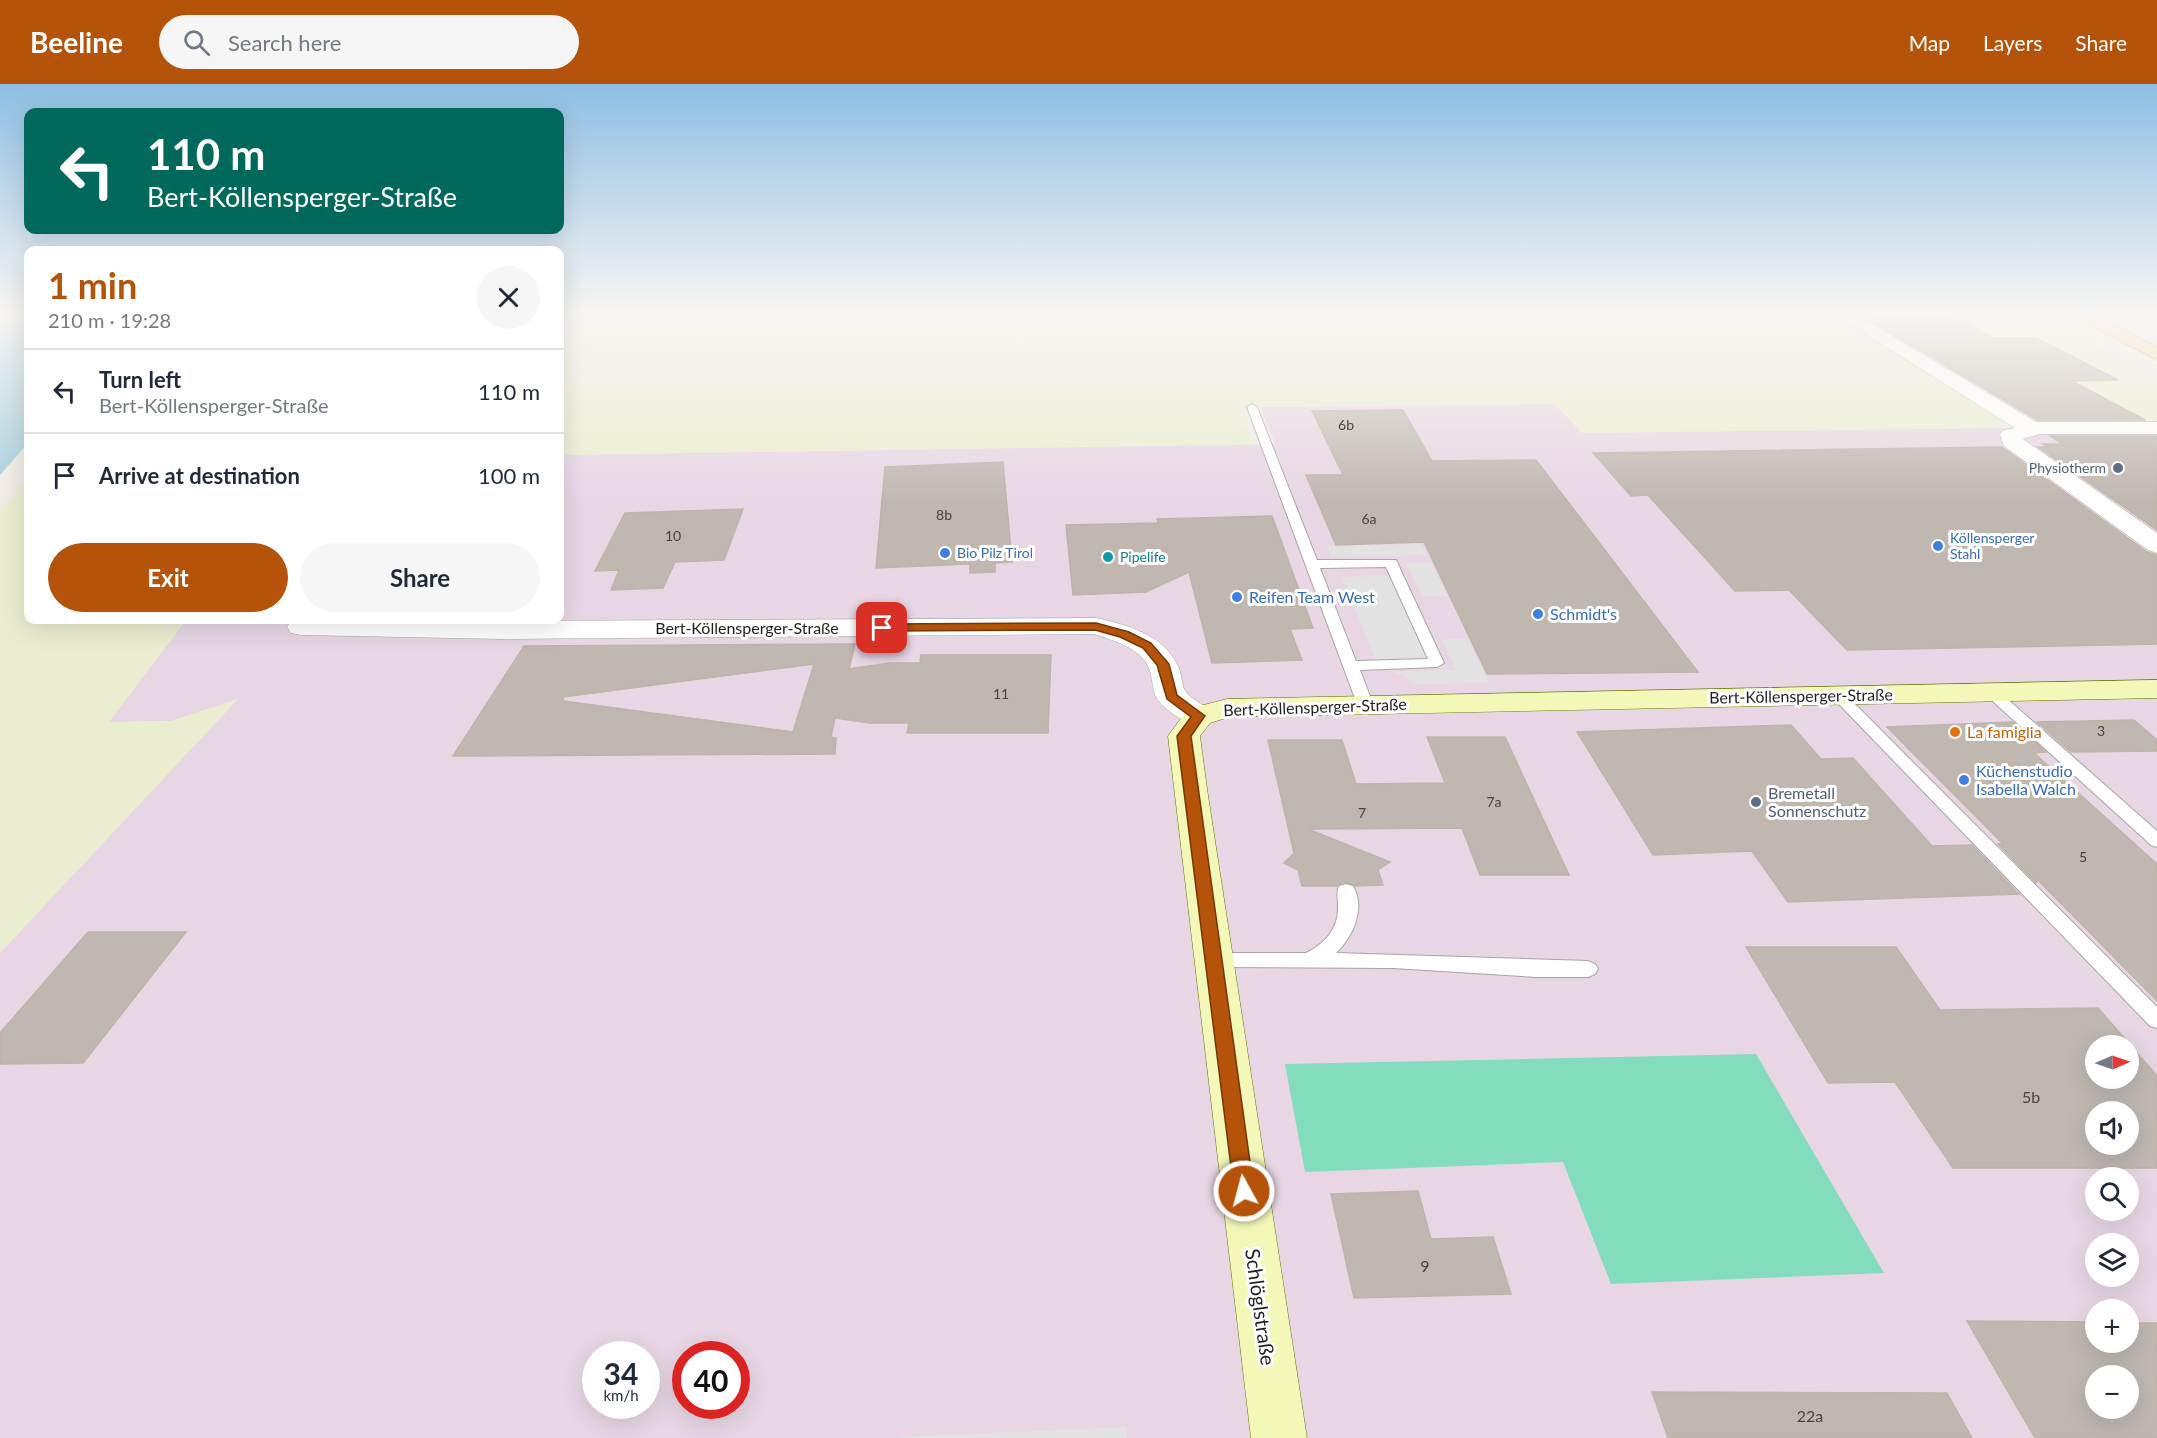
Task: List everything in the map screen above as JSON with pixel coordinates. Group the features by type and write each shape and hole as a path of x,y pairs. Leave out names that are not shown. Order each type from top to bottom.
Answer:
{"street":[{"path":"1945,376 2032,429"},
{"path":"2157,428 2032,429 2012,435 2012,441 2157,545"},
{"name":"Bert-Köllensperger-Straße","path":"301,627 513,630 1096,626 1124,635 1147,646 1163,664 1171,696 1199,716 1227,708 1365,704 2157,689"},
{"name":"Schlöglstraße","path":"1199,716 1184,736 1279,1438"}],"lane":[{"path":"1252,407 1365,704"},
{"path":"1312,564 1391,563 1437,663 1350,666"},
{"path":"1990,692 2157,841"},
{"path":"1838,695 2157,1020"},
{"path":"1307,961 1322,955 1340,939 1348,920 1346,891"},
{"path":"1214,960 1393,961 1536,969 1588,969"}],"shaded area":[{"path":"1556,404 1582,433 1998,428 2157,433 2157,1438 0,1438 0,953 237,700 171,721 109,722 183,624 564,624 564,455 1275,444 1260,407"},
{"path":"1421,544 1428,555 1332,557 1327,546"},
{"path":"1406,563 1431,563 1448,596 1422,596"},
{"path":"1390,576 1429,658 1376,660 1342,577"},
{"path":"1442,639 1467,639 1490,683 1419,684 1392,671 1456,670"},
{"path":"1127,1427 1127,1438 899,1438 899,1437"}],"green space":[{"path":"564,376 1936,376 1999,415 1998,428 1582,433 1555,404 1241,407 1253,444 564,455"},
{"path":"1939,376 2152,376 2157,379 2157,424 2012,421"},
{"path":"24,484 24,624 183,624 109,722 171,721 238,699 0,953 0,511"},
{"path":"1756,1054 1884,1273 1611,1284 1563,1162 1305,1172 1285,1064"}],"water":[{"path":"0,376 24,376 24,448 0,475"}],"building":[{"path":"1963,376 2111,376 2118,380 2072,381 2145,420 2037,420"},
{"path":"1403,410 1432,461 1536,460 1698,672 1487,674 1424,542 1336,545 1306,475 1343,475 1312,411"},
{"name":"Physiotherm","path":"2050,436 2157,436 2157,530 2038,447 2048,447 2043,444 2062,444"},
{"name":"Köllensperger Stahl","path":"2002,447 2147,552 2157,555 2157,644 1847,650 1789,590 1735,591 1648,495 1631,496 1593,453"},
{"path":"1003,462 1012,562 995,563 995,572 970,573 970,564 876,568 885,467"},
{"path":"743,509 724,560 675,562 663,588 611,590 619,570 595,571 625,513"},
{"path":"1272,516 1313,628 1290,629 1302,660 1212,663 1189,572 1146,592 1073,595 1066,525 1158,523 1157,519"},
{"path":"855,644 849,669 889,663 920,663 921,655 1051,655 1048,733 907,733 909,723 870,723 835,718 831,737 836,738 835,754 453,756 524,646","holes":["814,664 793,732 563,701 563,697"]},
{"path":"2134,720 2157,740 2157,751 2071,752 2037,722"},
{"path":"2013,722 2046,752 2034,753 2157,864 2157,1001 2038,880 2036,883 1998,844 2003,844 1887,727"},
{"name":"Bremetall Sonnenschutz","path":"1791,725 1821,759 1853,758 1932,846 1972,845 2019,894 1788,902 1752,851 1653,855 1577,732"},
{"path":"1427,737 1505,737 1569,875 1480,875 1462,828 1308,829 1390,862 1378,870 1383,885 1355,886 1345,882 1337,886 1302,886 1298,870 1284,863 1294,853 1268,740 1342,740 1356,784 1445,783"},
{"path":"88,932 186,932 83,1063 0,1064 0,1033"},
{"path":"1746,947 1896,947 1940,1010 2098,1008 2121,1035 2085,1035 2085,1089 2139,1089 2139,1055 2157,1076 2157,1168 1953,1168 1895,1082 1828,1083"},
{"path":"1418,1191 1431,1239 1493,1237 1511,1294 1354,1298 1331,1194"},
{"path":"1967,1321 2085,1322 2085,1353 2139,1353 2139,1323 2157,1323 2157,1438 2035,1438"},
{"path":"1652,1392 1947,1393 1972,1438 1668,1438"}],"place":[{"name":"Physiotherm","path":"2118,468"},
{"name":"Köllensperger Stahl","path":"1938,546"},
{"name":"Bio Pilz Tirol","path":"945,553"},
{"name":"Pipelife","path":"1108,557"},
{"name":"Reifen Team West","path":"1237,597"},
{"name":"Schmidt's","path":"1538,614"},
{"name":"La famiglia","path":"1955,732"},
{"name":"Küchenstudio Isabella Walch","path":"1964,780"},
{"name":"Bremetall Sonnenschutz","path":"1756,802"}],"route":[{"path":"882,628 1096,626 1124,635 1147,646 1163,664 1171,696 1199,716 1184,736 1244,1191"}]}
